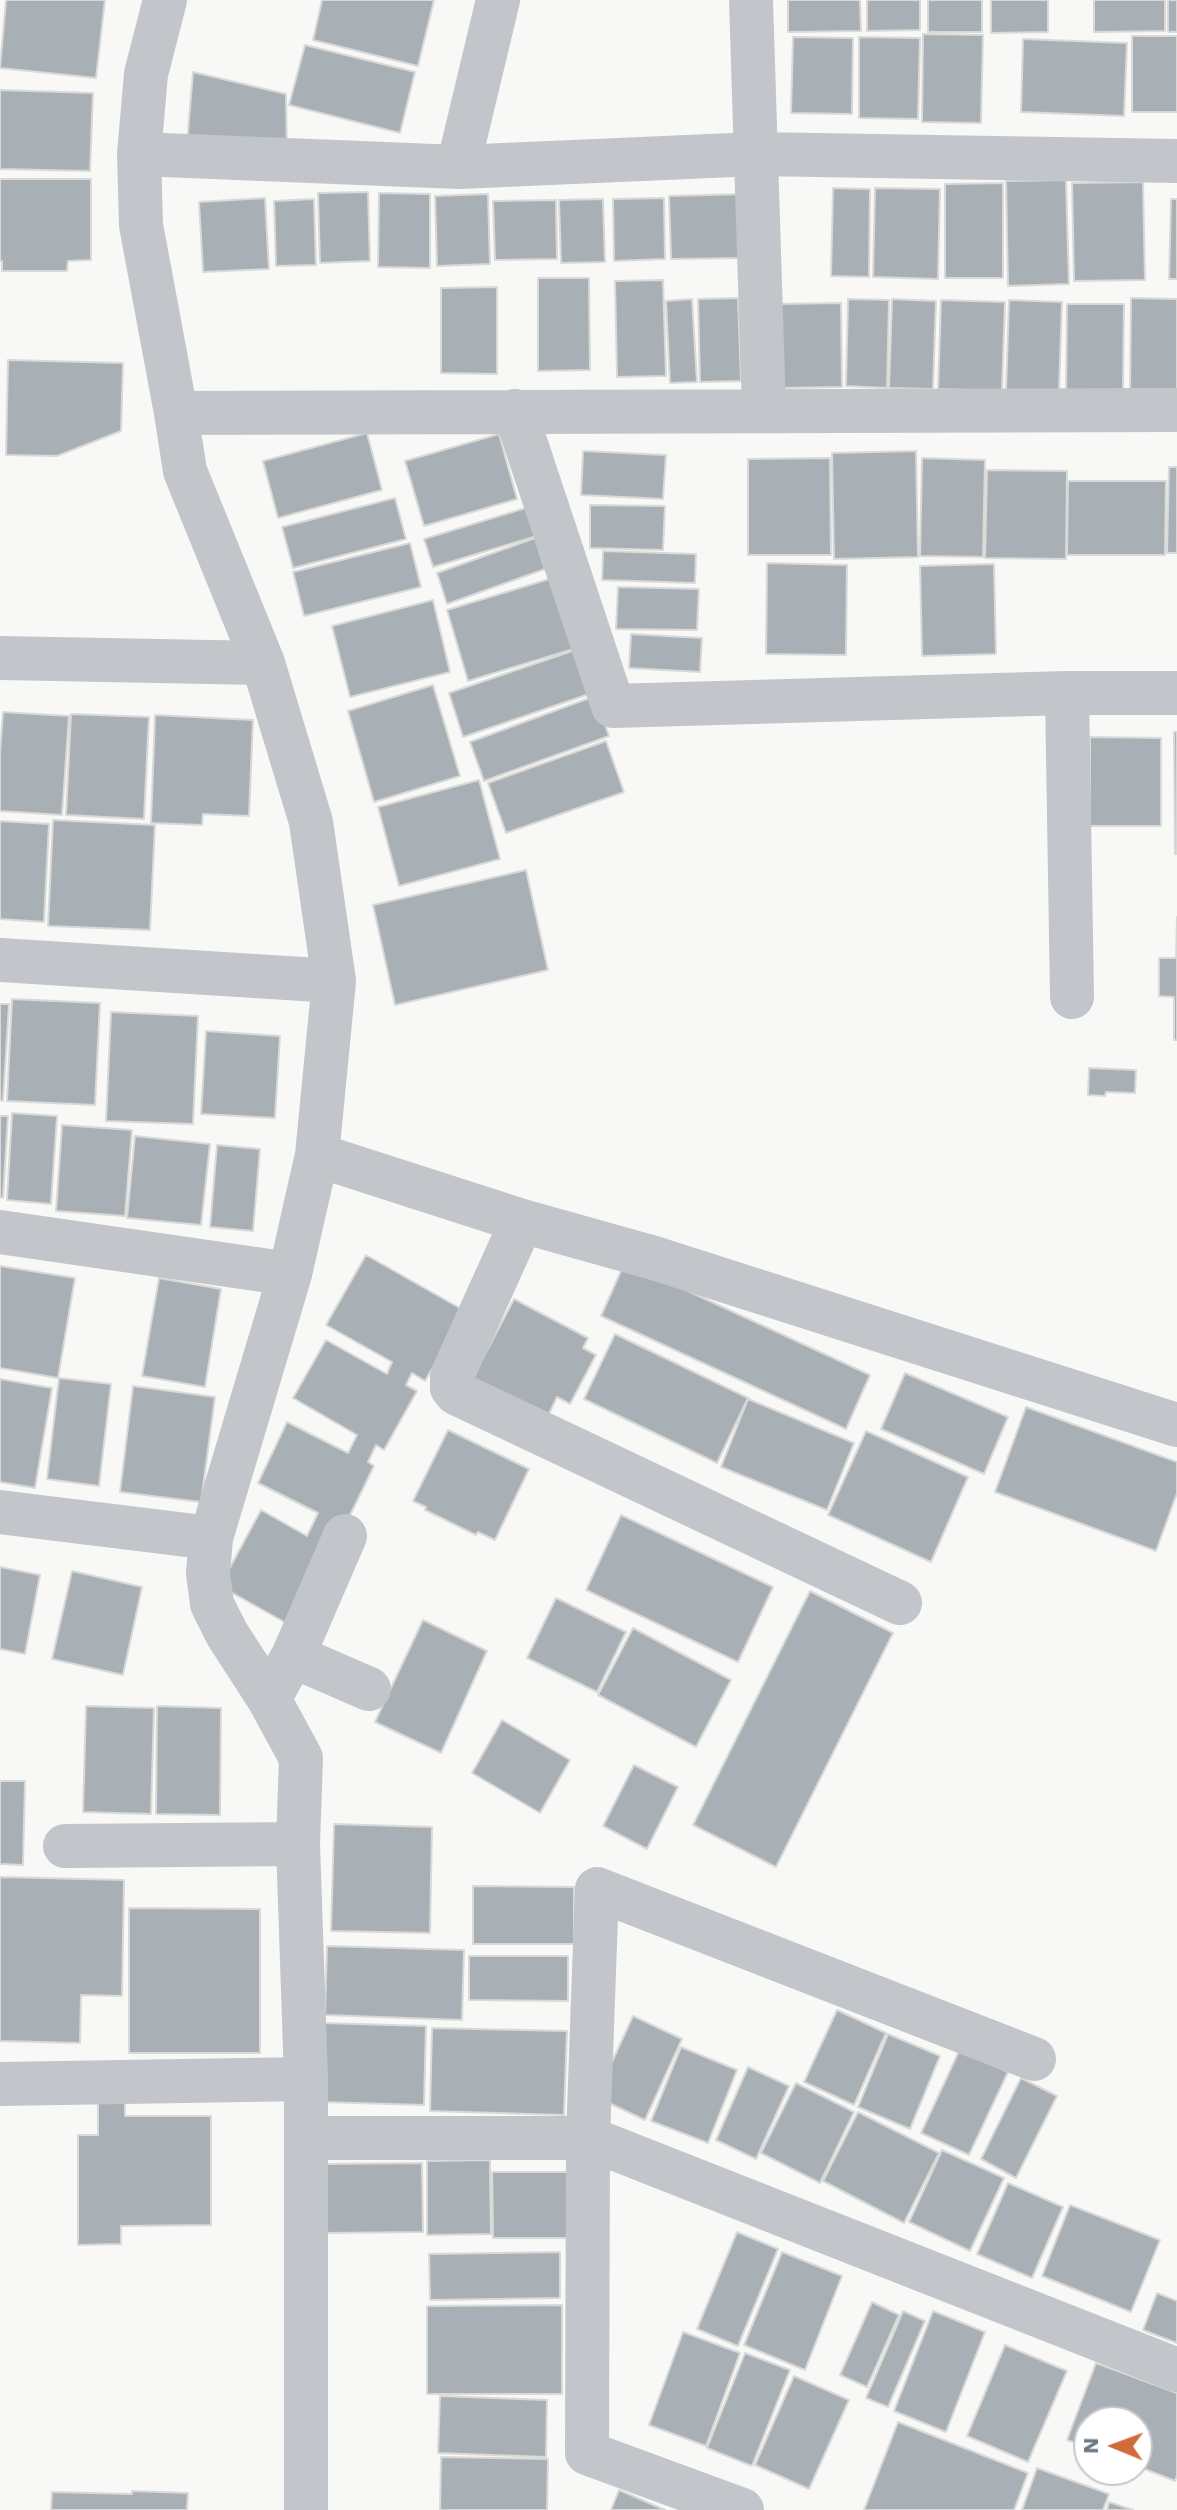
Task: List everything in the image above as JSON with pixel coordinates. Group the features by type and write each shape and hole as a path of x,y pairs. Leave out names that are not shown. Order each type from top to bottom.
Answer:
{"street":[{"path":"165,0 146,74 139,154 141,225 185,471 263,663 311,822 334,981 317,1155 290,1274 211,1538 208,1573 212,1604 227,1634 269,1699 301,1758 298,1844 306,2079 306,2510"},
{"path":"458,167 498,0"},
{"path":"751,0 764,410"},
{"path":"139,154 458,167 756,154 1177,161"},
{"path":"176,413 1177,410"},
{"path":"515,411 613,706 1067,693 1177,693"},
{"path":"0,658 263,663"},
{"path":"1067,693 1072,997"},
{"path":"0,960 334,981"},
{"path":"317,1155 522,1221 654,1258 1177,1425"},
{"path":"522,1221 452,1376 452,1388 456,1393 900,1603"},
{"path":"0,1232 290,1274"},
{"path":"0,1512 211,1538"},
{"path":"269,1699 293,1656 345,1536"},
{"path":"293,1656 369,1689"},
{"path":"65,1846 298,1844"},
{"path":"742,2510 587,2453 588,2138 597,1889 1034,2059"},
{"path":"0,2084 306,2079"},
{"path":"306,2138 588,2138 1177,2370"}],"building":[{"path":"6,0 105,0 96,78 0,68"},
{"path":"322,0 434,0 418,66 313,40"},
{"path":"788,0 860,0 861,31 788,32"},
{"path":"867,0 920,0 920,30 867,31"},
{"path":"928,0 982,0 982,32 928,32"},
{"path":"991,0 1048,0 1048,32 991,33"},
{"path":"1094,0 1165,0 1165,31 1094,32"},
{"path":"1168,0 1177,0 1177,32 1168,32"},
{"path":"923,34 983,35 981,123 922,122"},
{"path":"1132,36 1177,36 1177,112 1132,112"},
{"path":"793,37 853,38 852,114 791,113"},
{"path":"859,37 920,38 918,119 859,118"},
{"path":"1023,39 1127,43 1124,116 1021,112"},
{"path":"305,45 415,72 400,133 289,105"},
{"path":"193,72 286,94 287,150 187,143"},
{"path":"0,90 93,93 90,171 0,169"},
{"path":"0,179 91,179 91,260 68,261 67,271 2,271"},
{"path":"1066,180 1069,284 1008,286 1006,181"},
{"path":"1143,182 1145,280 1074,281 1072,183"},
{"path":"1003,183 1003,278 945,278 945,184"},
{"path":"833,188 870,189 869,277 831,276"},
{"path":"875,188 940,189 938,279 873,277"},
{"path":"368,192 370,261 320,263 318,193"},
{"path":"379,193 430,194 430,268 378,267"},
{"path":"488,194 490,264 437,266 435,196"},
{"path":"745,194 746,258 671,259 669,196"},
{"path":"265,198 269,269 203,272 199,202"},
{"path":"664,198 665,259 614,261 613,199"},
{"path":"314,199 316,265 276,266 274,201"},
{"path":"603,199 605,262 561,263 559,200"},
{"path":"1171,199 1177,199 1177,279 1169,279"},
{"path":"556,200 557,259 495,260 493,201"},
{"path":"538,278 589,278 590,370 538,371"},
{"path":"663,280 666,376 617,377 615,281"},
{"path":"497,287 497,374 441,373 441,288"},
{"path":"738,298 741,381 700,382 698,299"},
{"path":"1131,298 1177,299 1177,389 1130,389"},
{"path":"692,299 697,382 670,383 666,301"},
{"path":"848,299 889,300 887,388 846,386"},
{"path":"892,299 936,301 933,389 889,388"},
{"path":"941,300 1005,302 1002,391 938,389"},
{"path":"1009,300 1062,302 1059,393 1006,391"},
{"path":"841,303 842,387 777,388 776,304"},
{"path":"1067,304 1124,304 1123,392 1066,392"},
{"path":"8,360 123,363 121,431 57,456 6,455"},
{"path":"367,433 382,490 278,518 263,461"},
{"path":"499,434 517,499 424,526 405,461"},
{"path":"583,451 666,455 663,499 581,495"},
{"path":"916,451 918,557 834,559 832,453"},
{"path":"830,458 831,555 748,555 748,459"},
{"path":"922,458 985,460 983,557 920,556"},
{"path":"1169,467 1177,467 1177,553 1167,553"},
{"path":"987,470 1067,471 1066,559 985,558"},
{"path":"1068,481 1166,481 1165,555 1067,555"},
{"path":"395,498 406,539 293,568 282,527"},
{"path":"590,505 665,506 663,550 590,548"},
{"path":"529,507 537,536 433,567 424,539"},
{"path":"535,538 545,569 447,604 437,573"},
{"path":"410,543 421,587 304,616 293,572"},
{"path":"603,551 696,554 695,583 602,580"},
{"path":"767,563 847,565 846,655 766,654"},
{"path":"994,564 996,654 922,656 920,566"},
{"path":"556,577 577,648 468,681 447,610"},
{"path":"618,587 699,589 697,630 616,629"},
{"path":"433,600 450,672 350,697 332,626"},
{"path":"631,634 702,638 700,672 629,668"},
{"path":"578,649 592,693 463,737 449,693"},
{"path":"433,685 460,776 374,802 348,711"},
{"path":"595,696 609,736 484,781 470,742"},
{"path":"3,712 69,716 62,815 0,811"},
{"path":"71,714 149,717 144,819 66,815"},
{"path":"155,715 253,720 249,816 203,814 202,825 151,823"},
{"path":"1174,732 1177,732 1177,854 1175,854"},
{"path":"1090,737 1161,738 1161,826 1090,826"},
{"path":"606,741 624,792 506,833 488,783"},
{"path":"479,780 500,859 399,886 378,807"},
{"path":"53,820 155,825 150,930 48,926"},
{"path":"0,821 49,824 44,922 0,919"},
{"path":"526,870 548,970 395,1005 373,905"},
{"path":"1177,917 1177,1040 1174,1040 1174,997 1159,996 1159,958 1176,958"},
{"path":"12,999 100,1003 95,1105 7,1101"},
{"path":"0,1004 9,1004 3,1101 0,1100"},
{"path":"111,1012 198,1016 193,1124 106,1121"},
{"path":"206,1031 280,1036 275,1118 201,1114"},
{"path":"1089,1068 1136,1070 1135,1093 1088,1095"},
{"path":"12,1113 57,1116 51,1204 7,1200"},
{"path":"0,1116 8,1116 3,1198 0,1197"},
{"path":"62,1125 132,1130 125,1216 56,1211"},
{"path":"135,1136 210,1144 201,1225 127,1218"},
{"path":"217,1145 260,1149 253,1231 210,1227"},
{"path":"366,1255 465,1311 425,1381 412,1373 406,1385 417,1391 384,1450 376,1445 368,1462 374,1466 295,1628 220,1586 261,1510 307,1536 318,1513 258,1483 287,1422 348,1453 357,1435 293,1398 326,1340 387,1374 392,1362 326,1325"},
{"path":"625,1262 870,1375 846,1429 601,1316"},
{"path":"0,1266 75,1278 58,1378 0,1368"},
{"path":"159,1278 221,1289 205,1387 142,1376"},
{"path":"514,1299 588,1338 583,1348 596,1355 570,1404 557,1397 547,1418 472,1379"},
{"path":"615,1334 748,1398 717,1463 584,1399"},
{"path":"905,1373 1008,1417 984,1474 881,1429"},
{"path":"59,1378 111,1384 99,1486 47,1479"},
{"path":"0,1379 52,1388 35,1488 0,1482"},
{"path":"133,1386 215,1397 201,1502 120,1492"},
{"path":"748,1399 854,1443 827,1510 721,1467"},
{"path":"1026,1407 1177,1462 1177,1493 1156,1551 995,1492"},
{"path":"448,1430 529,1469 495,1540 478,1532 476,1535 413,1501"},
{"path":"866,1431 968,1477 931,1562 828,1515"},
{"path":"621,1515 773,1587 738,1662 586,1590"},
{"path":"0,1567 40,1575 25,1654 0,1649"},
{"path":"72,1571 142,1587 123,1675 52,1659"},
{"path":"810,1591 893,1633 776,1867 693,1825"},
{"path":"556,1598 626,1632 597,1692 527,1658"},
{"path":"423,1620 487,1651 441,1753 375,1722"},
{"path":"633,1628 731,1680 696,1747 598,1695"},
{"path":"86,1706 154,1708 151,1814 83,1812"},
{"path":"157,1706 221,1708 220,1815 156,1814"},
{"path":"502,1720 570,1760 540,1813 472,1773"},
{"path":"634,1765 678,1787 647,1849 603,1826"},
{"path":"0,1781 25,1781 23,1865 0,1864"},
{"path":"334,1824 432,1827 430,1933 331,1931"},
{"path":"0,1877 124,1880 122,1996 81,1995 80,2043 0,2041"},
{"path":"473,1886 574,1887 574,1944 473,1944"},
{"path":"129,1908 260,1909 260,2053 129,2053"},
{"path":"327,1946 464,1950 462,2020 325,2015"},
{"path":"469,1956 568,1956 568,2001 469,2000"},
{"path":"837,2010 886,2033 854,2105 804,2082"},
{"path":"633,2016 682,2039 645,2120 596,2097"},
{"path":"323,2023 426,2026 424,2105 321,2102"},
{"path":"432,2028 567,2031 564,2115 430,2111"},
{"path":"888,2034 940,2056 910,2129 858,2107"},
{"path":"681,2047 737,2070 708,2143 651,2121"},
{"path":"960,2049 1008,2072 969,2155 921,2133"},
{"path":"748,2067 789,2086 756,2159 716,2140"},
{"path":"1021,2078 1057,2096 1016,2178 981,2159"},
{"path":"796,2083 854,2112 820,2183 761,2153"},
{"path":"98,2103 125,2103 125,2116 211,2116 211,2225 121,2226 121,2244 78,2245 78,2135 98,2135"},
{"path":"858,2112 939,2153 904,2223 823,2181"},
{"path":"942,2150 1004,2178 970,2251 909,2222"},
{"path":"490,2160 491,2234 427,2235 427,2161"},
{"path":"422,2163 423,2232 324,2233 323,2164"},
{"path":"492,2172 571,2172 571,2238 493,2238"},
{"path":"1008,2183 1063,2207 1032,2278 977,2254"},
{"path":"1070,2205 1160,2240 1131,2312 1042,2276"},
{"path":"737,2232 778,2249 738,2346 697,2329"},
{"path":"560,2252 560,2298 430,2300 429,2254"},
{"path":"782,2252 842,2276 805,2370 744,2345"},
{"path":"1157,2293 1177,2301 1177,2343 1143,2330"},
{"path":"872,2302 899,2315 867,2387 840,2375"},
{"path":"562,2305 562,2394 427,2394 427,2306"},
{"path":"903,2311 925,2321 888,2407 866,2398"},
{"path":"933,2311 985,2332 946,2432 894,2411"},
{"path":"683,2332 740,2353 706,2446 649,2425"},
{"path":"1005,2345 1067,2371 1028,2462 967,2436"},
{"path":"745,2353 790,2370 752,2466 707,2448"},
{"path":"1096,2363 1177,2393 1175,2481 1153,2472 1153,2406 1080,2406"},
{"path":"794,2376 849,2400 809,2489 755,2465"},
{"path":"440,2396 547,2400 546,2457 438,2453"},
{"path":"898,2422 1028,2473 1014,2510 864,2510"},
{"path":"1073,2424 1073,2442 1067,2440"},
{"path":"441,2457 548,2459 547,2510 440,2510"},
{"path":"1037,2468 1073,2481 1073,2486 1087,2486 1109,2494 1103,2510 1022,2510"},
{"path":"619,2490 665,2510 611,2510"},
{"path":"132,2491 188,2493 187,2510 51,2510 52,2492 132,2494"},
{"path":"1109,2502 1133,2510 1107,2510"}]}
